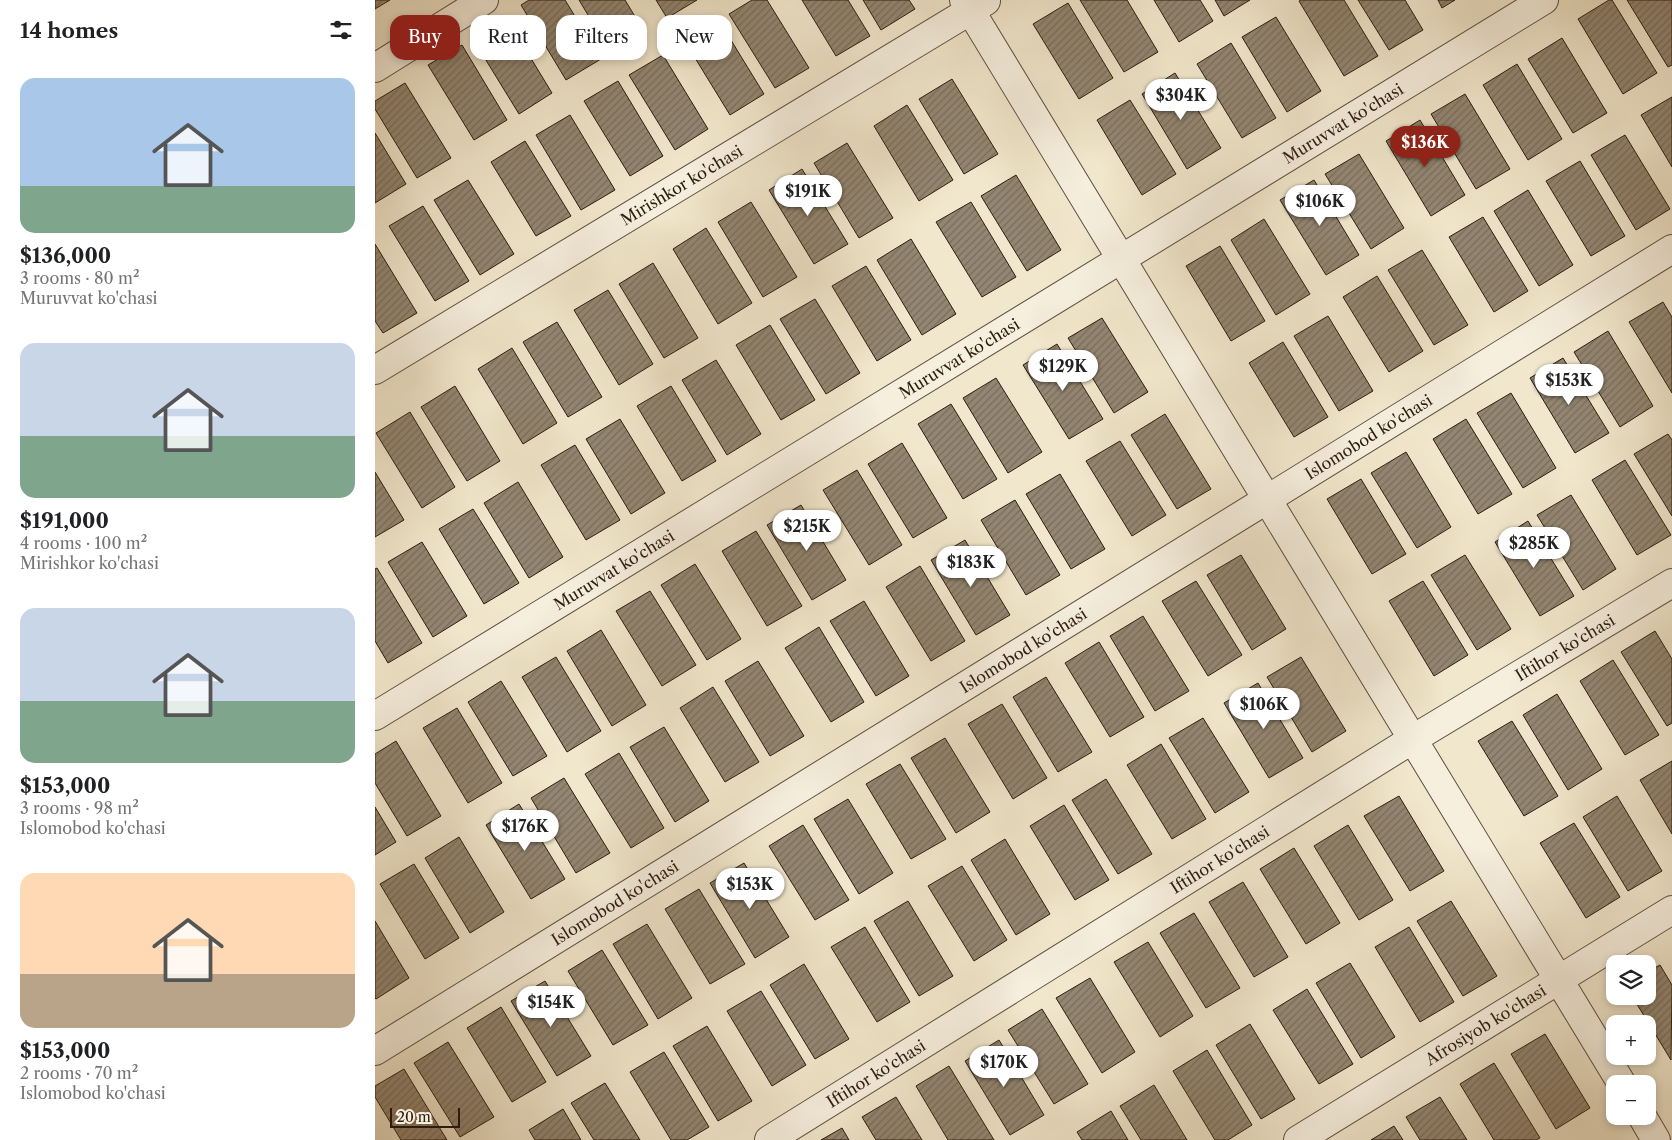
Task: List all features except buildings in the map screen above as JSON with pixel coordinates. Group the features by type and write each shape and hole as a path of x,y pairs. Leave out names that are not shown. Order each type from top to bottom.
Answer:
{"street":[{"path":"379,57 483,0"},
{"name":"Muruvvat ko'chasi","path":"375,716 1544,0"},
{"path":"974,3 1122,259 1617,1075"},
{"name":"Mirishkor ko'chasi","path":"375,370 974,3"},
{"name":"Islomobod ko'chasi","path":"375,1051 1672,249"},
{"name":"Iftihor ko'chasi","path":"769,1140 1413,739 1672,582"},
{"name":"Afrosiyob ko'chasi","path":"1298,1140 1672,910"},
{"path":"1647,1125 1656,1140"}]}
